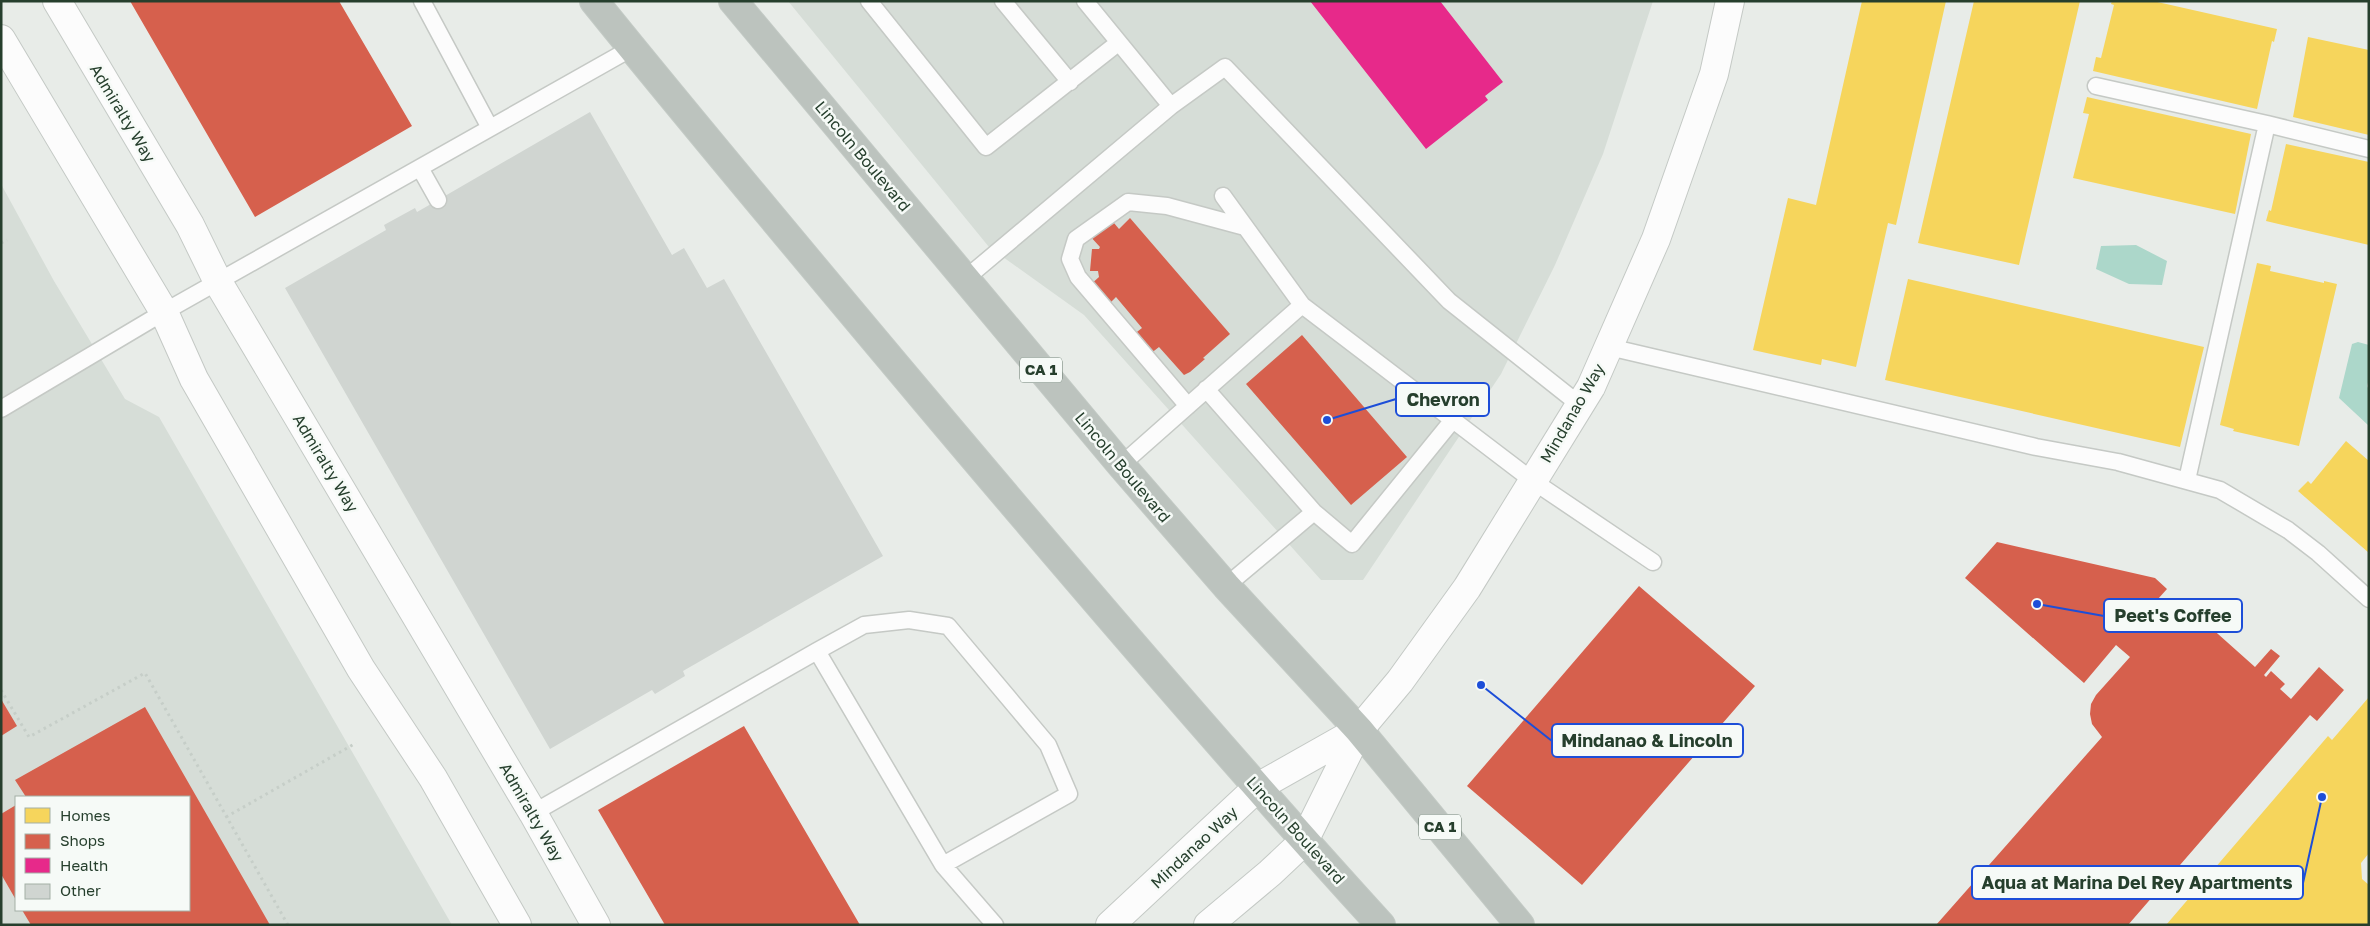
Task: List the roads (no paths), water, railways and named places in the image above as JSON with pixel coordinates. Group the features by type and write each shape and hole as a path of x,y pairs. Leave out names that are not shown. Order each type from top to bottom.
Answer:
{"highway":[{"name":"Lincoln Boulevard","path":"594,1 1027,521 1304,841 1381,925"},
{"name":"Lincoln Boulevard","path":"733,1 1120,465 1226,586 1359,730 1520,925"}],"street":[{"name":"Admiralty Way","path":"57,1 190,225 218,282 533,813 596,925"},
{"name":"Mindanao Way","path":"1208,925 1270,873 1304,841 1359,730 1400,681 1467,588 1591,387 1656,239 1714,74 1730,1"},
{"path":"1,39 164,312 194,379 356,661 433,778 517,925"},
{"name":"Mindanao Way","path":"1110,925 1258,787 1359,730"}],"lane":[{"path":"422,1 490,128"},
{"path":"869,1 986,147 1118,42"},
{"path":"1003,1 1070,82"},
{"path":"1085,1 1171,106"},
{"path":"1,409 164,312 632,48"},
{"path":"964,279 1171,106 1225,67 1449,302 1580,405"},
{"path":"2096,86 2369,149"},
{"path":"2187,480 2267,124"},
{"path":"420,168 438,200"},
{"path":"1222,196 1302,305 1533,481 1653,562"},
{"path":"1188,406 1078,277 1070,259 1076,239 1128,202 1167,206 1245,226"},
{"path":"1120,465 1302,305"},
{"path":"1609,347 2036,447 2118,462 2220,490 2288,530 2318,553 2369,599"},
{"path":"1206,389 1314,512 1352,544 1452,421"},
{"path":"1226,586 1314,512"},
{"path":"533,813 864,625 909,620 948,626 1048,745 1069,794 943,865"},
{"path":"817,651 943,865 995,925"}],"place":[{"name":"Chevron","path":"1327,420"},
{"name":"Peet's Coffee","path":"2037,604"},
{"name":"Mindanao & Lincoln","path":"1481,685"},
{"name":"Aqua at Marina Del Rey Apartments","path":"2322,797"}]}
